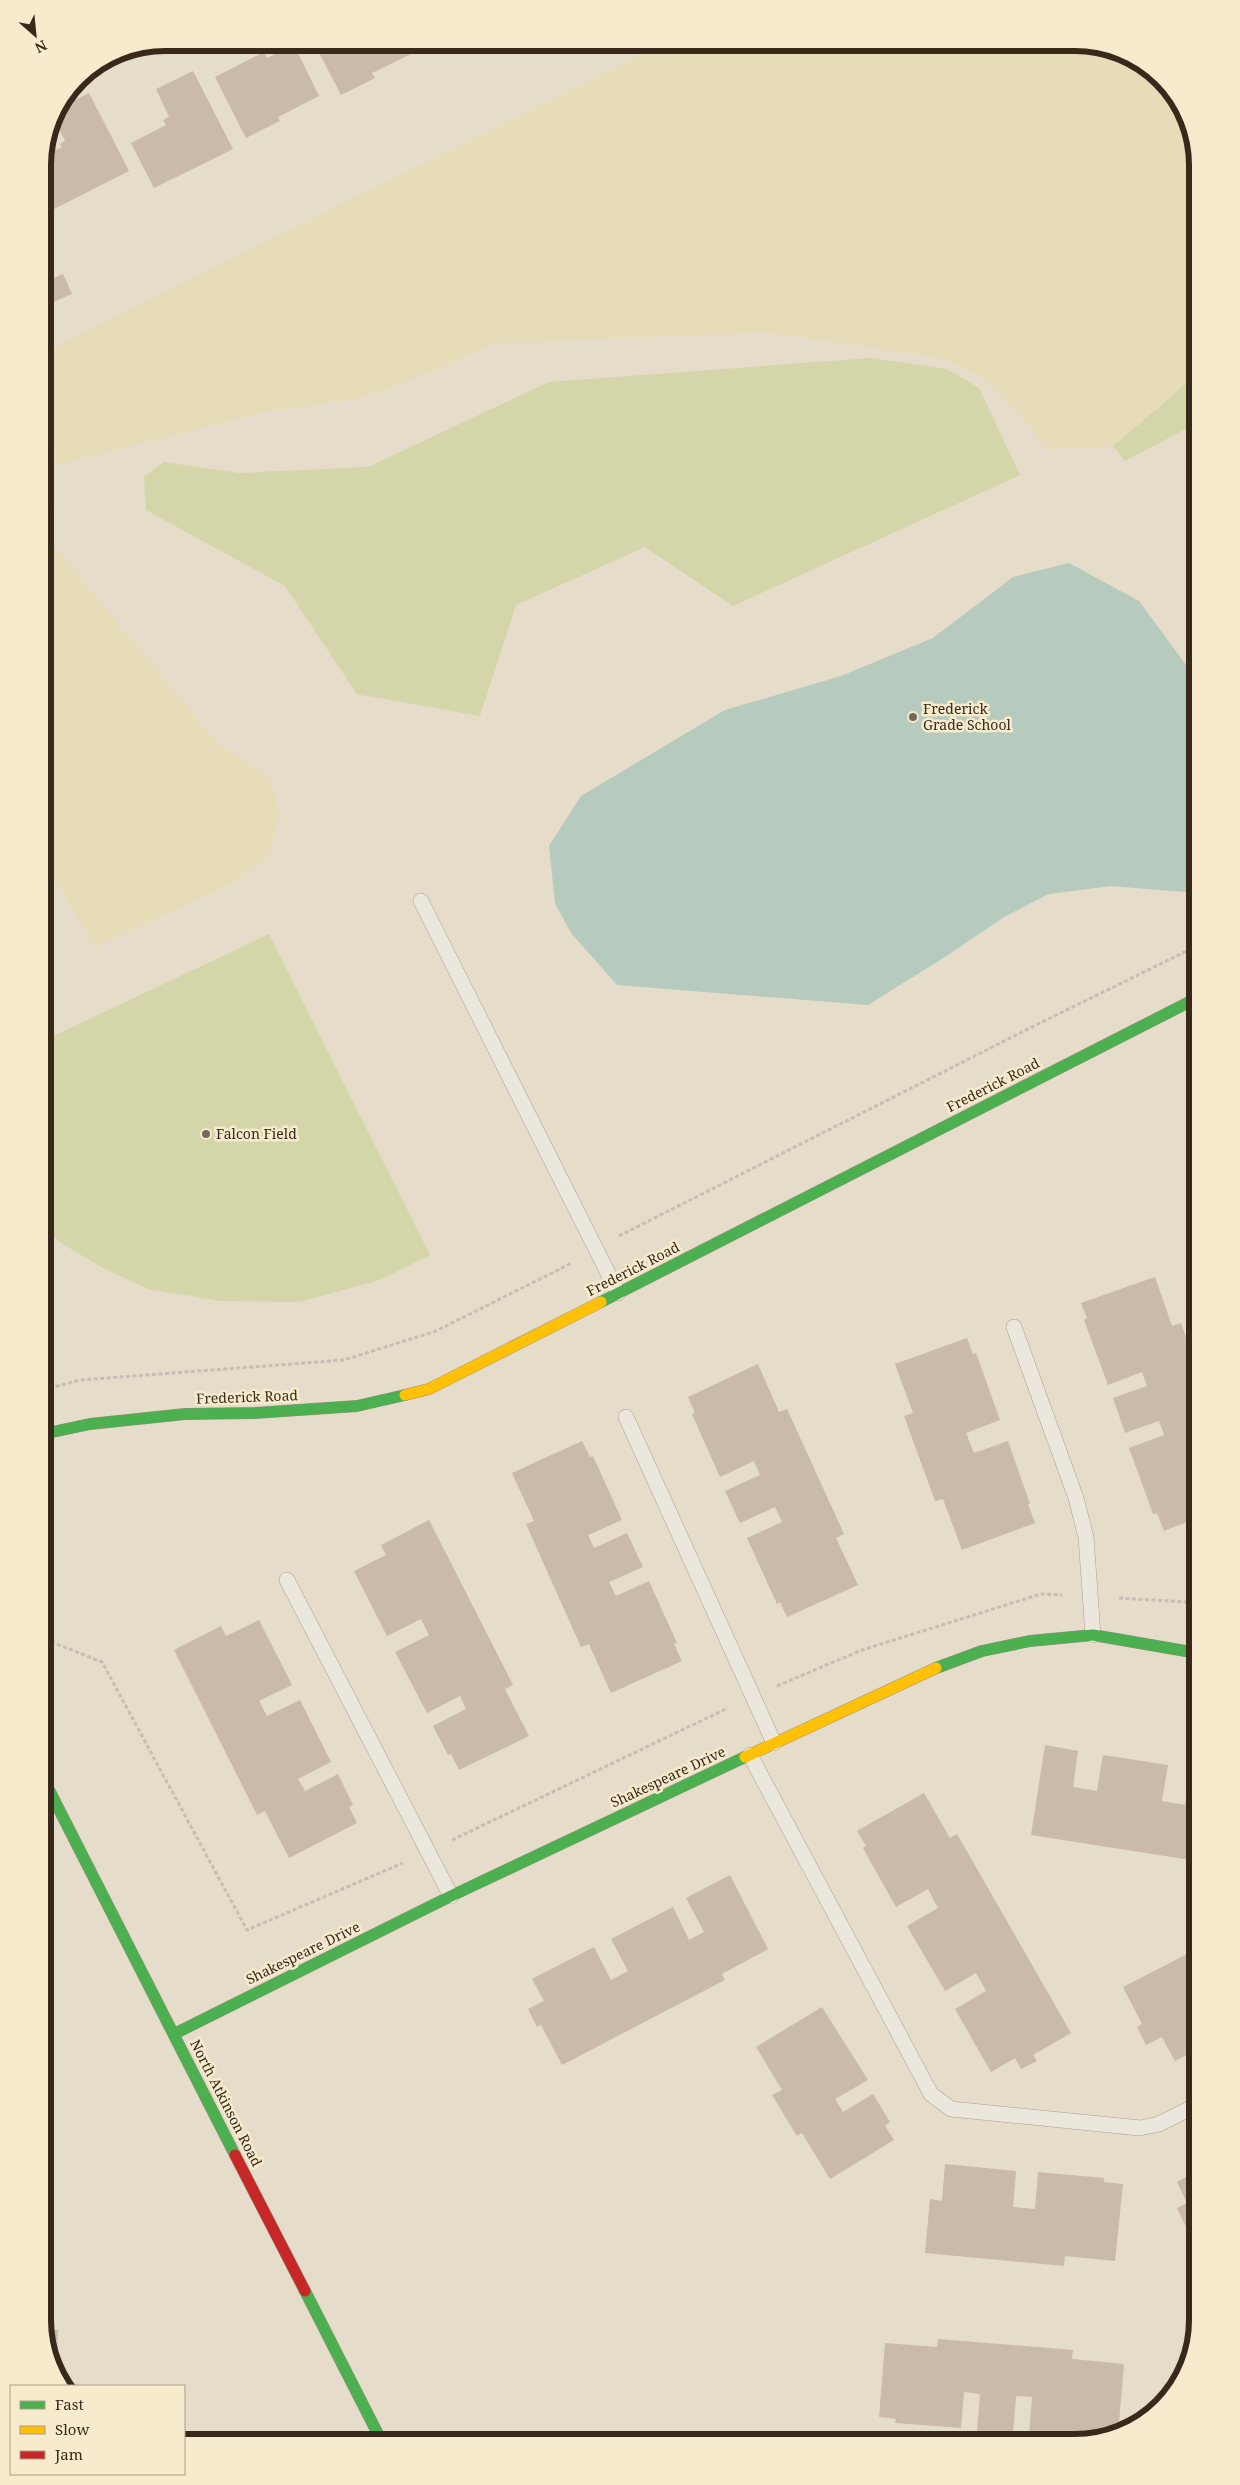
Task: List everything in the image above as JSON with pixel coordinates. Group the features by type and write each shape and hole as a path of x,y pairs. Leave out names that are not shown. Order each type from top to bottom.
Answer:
{"street":[{"name":"Frederick Road","path":"51,1432 90,1424 185,1414 255,1413 357,1406 430,1389 1189,1003"},
{"name":"Shakespeare Drive","path":"174,2034 451,1896 927,1671 982,1651 1030,1640 1093,1635 1189,1651"},
{"name":"North Atkinson Road","path":"51,1795 378,2434"}],"lane":[{"path":"421,901 618,1293"},
{"path":"1014,1327 1076,1498 1086,1537 1093,1635"},
{"path":"626,1417 774,1743"},
{"path":"287,1580 451,1896"},
{"path":"750,1755 931,2094 950,2109 1140,2128 1160,2124 1189,2110"}],"path":[{"path":"51,1388 80,1380 344,1360 436,1331 595,1250 626,1232 833,1130 1036,1025 1189,950"},
{"path":"51,1638 54,1643 102,1662 247,1930 428,1852 753,1696 862,1650 1042,1594 1189,1602"}],"shaded area":[{"path":"650,51 1082,51 1097,53 1132,66 1155,85 1174,108 1187,143 1189,165 1189,378 1177,392 1113,446 1048,449 989,380 943,358 765,332 493,343 438,369 365,397 264,412 51,466 51,349"},
{"path":"51,542 217,743 269,776 279,813 270,852 238,880 95,947 51,872"},
{"path":"1069,563 1139,601 1189,669 1189,892 1111,886 1049,894 1004,917 868,1005 617,985 571,933 555,903 549,846 581,796 725,710 841,676 933,638 1013,577"}],"green space":[{"path":"871,358 947,369 979,388 1020,475 733,606 645,547 516,605 480,716 357,694 285,586 146,510 144,476 164,462 239,473 368,467 549,382"},
{"path":"1189,378 1189,427 1125,461 1113,446 1177,392"},
{"name":"Falcon Field","path":"269,934 430,1255 380,1280 299,1302 221,1301 148,1289 103,1268 61,1243 51,1234 51,1037"}],"building":[{"path":"282,51 297,51 319,96 278,117 280,121 246,138 215,77 264,52 267,58"},
{"path":"318,51 414,51 372,73 375,78 341,95"},
{"path":"193,71 233,149 154,188 131,143 166,125 163,120 169,117 156,89"},
{"path":"89,93 129,171 51,210 52,152 62,147 60,144 65,141 58,126 70,103"},
{"path":"63,274 72,294 53,302 51,297 51,279"},
{"path":"1155,1277 1172,1326 1181,1323 1189,1346 1189,1521 1164,1531 1157,1513 1153,1514 1129,1448 1164,1435 1159,1421 1125,1433 1113,1398 1147,1386 1142,1372 1108,1385 1084,1320 1087,1318 1081,1303"},
{"path":"967,1338 973,1354 976,1353 1000,1420 966,1433 974,1453 1008,1441 1035,1523 962,1550 943,1499 935,1501 904,1416 913,1413 895,1364"},
{"path":"758,1364 779,1412 787,1409 844,1534 836,1538 858,1585 787,1617 780,1602 777,1604 747,1538 782,1522 775,1507 740,1523 725,1491 760,1475 754,1461 720,1477 692,1414 695,1413 688,1397"},
{"path":"582,1441 590,1457 593,1456 622,1520 588,1535 594,1548 627,1533 643,1567 609,1582 616,1596 649,1581 677,1643 674,1644 682,1661 611,1693 589,1644 581,1647 526,1524 534,1521 512,1473"},
{"path":"429,1520 513,1685 505,1689 529,1736 459,1770 451,1754 448,1755 433,1726 466,1709 460,1696 427,1713 395,1652 429,1635 421,1619 387,1636 354,1571 386,1555 381,1545"},
{"path":"259,1620 292,1685 259,1701 267,1716 300,1700 331,1762 298,1779 305,1791 338,1774 353,1805 349,1807 357,1823 289,1858 265,1811 257,1815 174,1650 221,1626 226,1636"},
{"path":"1045,1745 1078,1751 1073,1787 1097,1791 1103,1755 1168,1765 1162,1801 1185,1805 1189,1780 1189,1860 1031,1835"},
{"path":"924,1793 950,1838 957,1834 1071,2033 1033,2055 1037,2061 1021,2069 1015,2058 991,2072 955,2009 986,1991 976,1973 945,1991 907,1926 938,1908 928,1889 896,1907 863,1848 866,1846 857,1831"},
{"path":"730,1875 768,1949 722,1974 725,1980 562,2065 541,2025 537,2027 528,2009 544,2001 532,1979 594,1947 611,1980 628,1971 611,1939 673,1907 689,1940 704,1932 686,1898"},
{"path":"1189,1953 1189,2053 1175,2061 1162,2037 1146,2045 1137,2027 1142,2024 1123,1987"},
{"path":"822,2007 868,2080 835,2099 843,2112 873,2094 890,2122 885,2126 894,2140 830,2179 802,2133 797,2136 772,2095 782,2090 756,2047"},
{"path":"945,2164 1016,2171 1013,2207 1035,2209 1038,2172 1104,2178 1104,2182 1123,2184 1115,2261 1065,2256 1064,2266 925,2253 930,2199 942,2201"},
{"path":"1189,2175 1189,2223 1185,2225 1177,2208 1187,2203 1177,2182"},
{"path":"52,2330 58,2330 57,2356"},
{"path":"938,2339 1073,2350 1072,2359 1124,2364 1119,2425 1097,2432 1082,2434 1029,2434 1032,2397 1016,2396 1013,2434 977,2431 980,2394 964,2392 961,2428 895,2423 896,2419 879,2417 885,2343 937,2347"}],"traffic: fast":[{"path":"601,1302 1189,1002"},
{"path":"51,1432 90,1424 185,1414 255,1413 357,1406 405,1395"},
{"path":"936,1668 982,1651 1030,1641 1093,1635 1189,1652"},
{"path":"174,2034 451,1896 745,1757"},
{"path":"51,1794 235,2155"},
{"path":"305,2291 378,2434"}],"traffic: slow":[{"path":"405,1395 429,1389 601,1302"},
{"path":"745,1757 936,1668"}],"traffic: jam":[{"path":"235,2155 305,2291"}],"place":[{"name":"Frederick Grade School","path":"913,717"},
{"name":"Falcon Field","path":"206,1134"}]}
